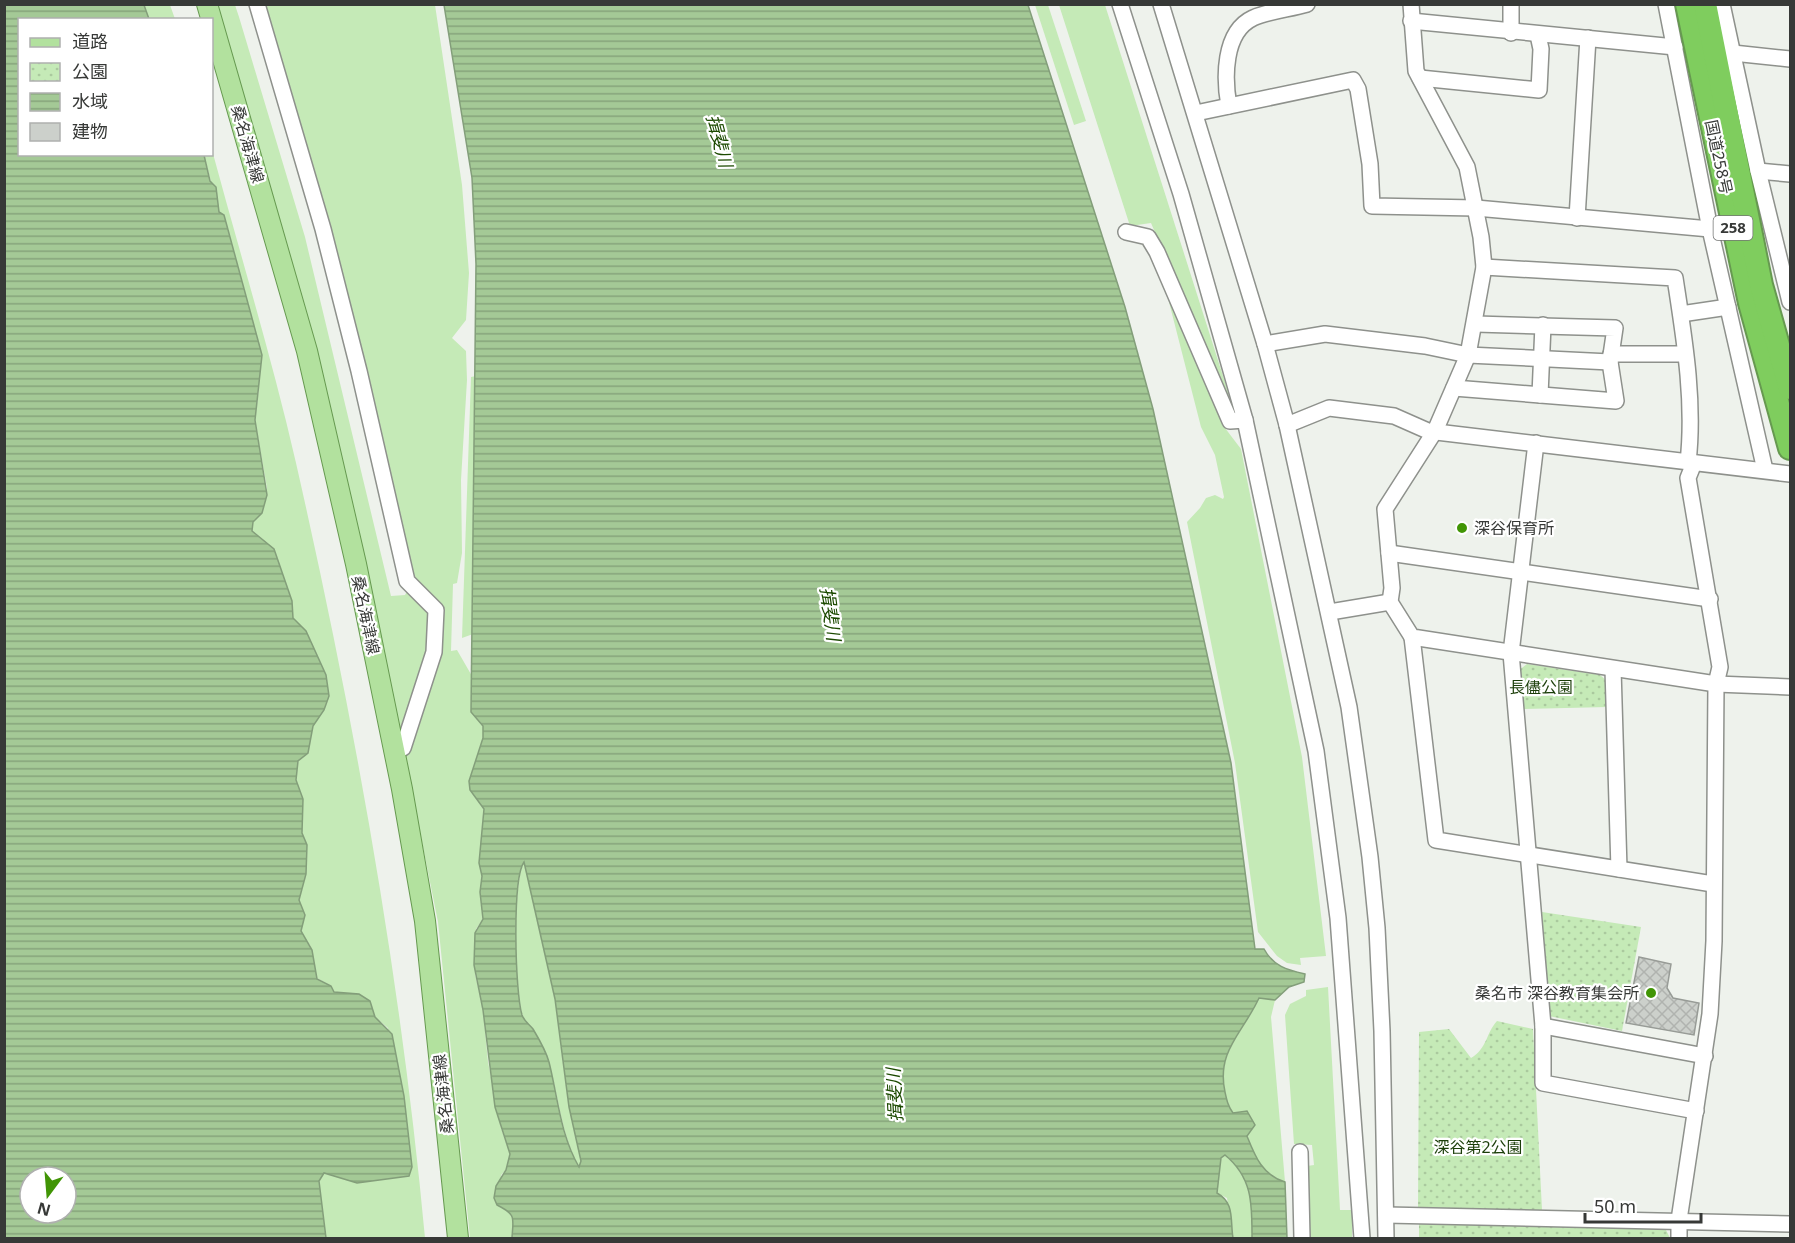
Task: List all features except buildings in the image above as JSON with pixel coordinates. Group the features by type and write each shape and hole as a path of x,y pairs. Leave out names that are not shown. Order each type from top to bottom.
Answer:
{"highway":[{"name":"国道258号","path":"1687,4 1749,303 1791,448"},
{"name":"国道258号","path":"1705,4 1761,285 1791,388"}],"main road":[{"name":"桑名海津線","path":"213,25 307,351 394,752 425,921 458,1239"}],"street":[{"path":"257,4 323,229 359,371 407,581 436,610 434,652 403,748 394,752"},
{"path":"1120,4 1181,194 1245,420 1289,613 1316,751 1328,827 1338,918 1362,1239"},
{"path":"1161,4 1196,113 1287,425 1330,612 1355,746 1377,928 1386,1239"},
{"path":"1230,106 1224,81 1233,40 1238,30 1254,18 1307,4"},
{"path":"1410,4 1416,71 1467,167 1476,208 1484,267 1473,321 1476,324 1468,355 1435,431 1385,508 1392,588 1390,602 1412,637 1436,840 1713,884"},
{"path":"1511,4 1511,33"},
{"path":"1666,4 1710,229 1765,470"},
{"path":"1722,4 1758,171 1791,302"},
{"path":"1411,21 1511,33 1550,34 1675,47"},
{"path":"1420,78 1539,90 1541,49 1538,35"},
{"path":"1577,218 1588,38"},
{"path":"1733,53 1791,59"},
{"path":"1196,113 1353,80 1360,99 1370,164 1372,206 1476,208 1710,229"},
{"path":"1758,171 1791,174"},
{"path":"1126,232 1148,237 1157,252 1230,421 1245,420"},
{"path":"1484,267 1675,278 1681,314 1690,421 1691,462 1688,478 1720,667 1716,684 1714,941 1705,1056 1679,1220 1679,1239"},
{"path":"1681,314 1728,308"},
{"path":"1454,388 1616,401 1611,358 1615,328 1476,324"},
{"path":"1540,395 1543,325"},
{"path":"1265,344 1325,334 1425,346 1468,355 1541,359 1685,354"},
{"path":"1287,425 1329,408 1394,416 1435,431 1791,474"},
{"path":"1536,443 1511,653 1542,1026 1543,1083 1696,1111"},
{"path":"1389,553 1710,599"},
{"path":"1330,612 1390,602"},
{"path":"1412,637 1716,684 1791,687"},
{"path":"1613,669 1619,869"},
{"path":"1542,1026 1705,1056"},
{"path":"1300,1152 1302,1239"},
{"path":"1386,1215 1791,1224"}],"green space":[{"path":"144,5 170,5 175,18 149,18"},
{"path":"215,5 235,5 305,237 391,596 405,595 412,582 262,5 435,5 462,185 469,273 466,320 452,338 466,351 467,380 461,480 462,553 457,583 453,584 451,651 457,650 472,676 471,711 483,726 483,738 469,781 470,790 484,809 479,863 482,876 480,892 483,919 476,929 475,974 483,1010 488,1062 501,1128 510,1154 506,1170 501,1175 514,1217 512,1238 470,1238 438,922 410,782"},
{"path":"1035,5 1048,5 1086,121 1074,125"},
{"path":"1059,5 1105,5 1230,398 1227,399 1151,223 1130,226"},
{"path":"213,154 287,424 356,752 403,1043 425,1238 326,1238 319,1181 324,1173 357,1183 409,1176 412,1167 388,1028 375,1017 358,994 334,992 331,986 317,978 310,945 303,937 299,900 306,874 307,845 302,833 303,799 296,780 298,761 308,753 313,726 324,710 329,696 326,675 306,631 293,618 292,601 263,540 252,531 253,522 260,516 267,488 255,420 259,388 224,215 219,212 204,156 213,156"},
{"path":"1159,263 1225,428 1241,449 1302,757 1326,956 1300,958 1301,965 1287,963 1277,956 1258,932 1235,763 1187,522 1206,498 1215,495 1223,499 1224,497 1215,455 1201,427"},
{"path":"476,376 473,634 462,638 471,377"},
{"name":"長儘公園","path":"1527,664 1600,675 1608,682 1608,707 1522,709 1518,671"},
{"path":"524,861 555,999 569,1107 581,1161 579,1168 564,1128 549,1063 527,1025 520,1006 516,964 516,914 520,873"},
{"path":"1542,912 1641,927 1622,1031 1549,1016"},
{"path":"1328,987 1340,1210 1352,1210 1352,1238 1307,1238 1307,1166 1314,1165 1312,1145 1294,1144 1285,1015 1290,1004 1306,996 1306,990"},
{"path":"1259,998 1275,1000 1271,1017 1285,1182 1266,1171 1254,1154 1242,1112 1233,1114 1225,1092 1224,1077 1228,1053"},
{"name":"深谷第2公園","path":"1497,1021 1533,1029 1542,1210 1418,1210 1419,1032 1449,1029 1471,1058 1483,1046"},
{"path":"1225,1155 1234,1164 1246,1183 1251,1203 1252,1238 1233,1238 1227,1198 1217,1193 1221,1158"},
{"path":"1419,1224 1665,1228 1670,1238 1419,1238"}],"water":[{"path":"5,4 144,5 149,18 18,18 18,156 204,156 210,181 216,187 219,212 224,215 262,355 255,420 267,495 262,513 253,522 252,531 274,549 292,601 293,618 306,631 326,675 329,696 324,710 313,726 308,753 298,761 296,780 303,799 302,833 307,845 306,874 299,900 305,915 301,931 312,950 317,979 331,986 334,992 359,994 370,1001 375,1017 392,1034 404,1096 412,1167 409,1176 357,1183 324,1173 319,1181 326,1238 5,1238"},
{"name":"揖斐川","path":"444,5 1028,5 1125,307 1153,409 1231,763 1255,949 1264,949 1272,960 1281,966 1305,974 1304,982 1289,987 1275,1000 1259,998 1228,1053 1223,1078 1227,1101 1233,1113 1247,1111 1255,1125 1247,1136 1260,1164 1270,1175 1285,1182 1287,1238 1252,1238 1251,1203 1246,1183 1241,1173 1225,1155 1221,1158 1217,1193 1223,1197 1229,1207 1233,1238 512,1238 511,1215 497,1205 494,1198 496,1186 506,1170 510,1154 495,1107 483,1010 474,965 475,933 483,919 480,892 482,876 479,863 484,809 470,790 469,781 483,738 483,726 471,712 476,264 472,178","holes":["524,862 555,999 569,1107 581,1161 579,1167 564,1129 548,1058 533,1029 525,1021 520,1003 516,961 516,912 520,873"]}],"place":[{"name":"深谷保育所","path":"1462,528"},
{"name":"桑名市 深谷教育集会所","path":"1651,993"}]}
